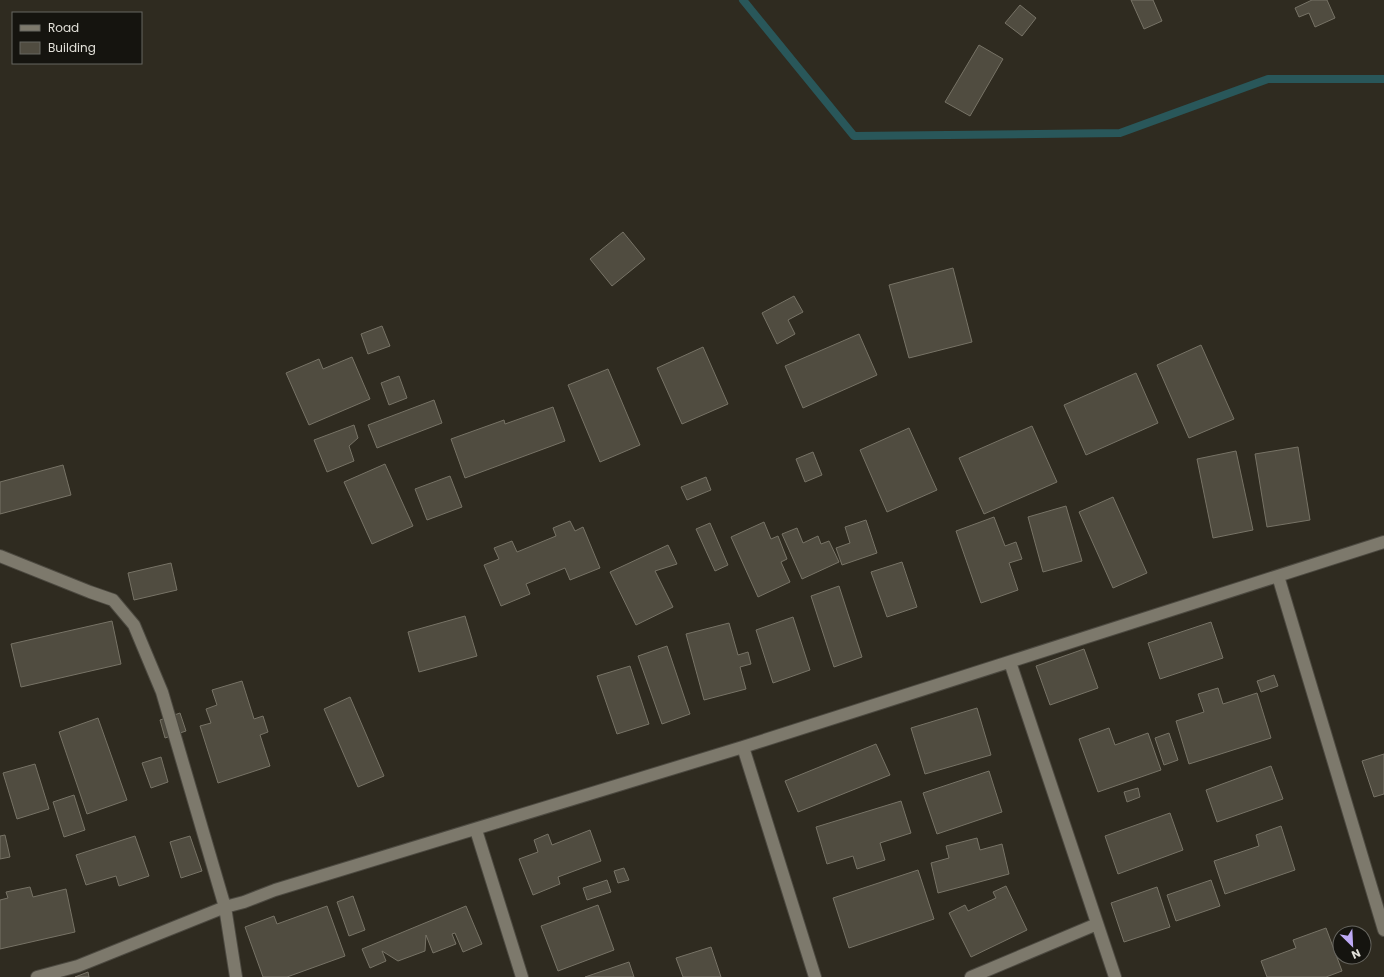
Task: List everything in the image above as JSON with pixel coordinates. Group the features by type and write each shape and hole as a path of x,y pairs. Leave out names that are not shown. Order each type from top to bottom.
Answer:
{"street":[{"path":"37,977 78,966 225,907 743,747 1384,542"},
{"path":"0,556 113,600 134,625 162,692 225,907 236,977"},
{"path":"1278,576 1384,930"},
{"path":"1010,662 1115,977"},
{"path":"743,747 815,977"},
{"path":"476,830 522,977"},
{"path":"972,977 1097,924"}],"building":[{"path":"1131,0 1153,0 1162,21 1144,29"},
{"path":"1312,0 1327,0 1335,18 1315,27 1309,13 1299,17 1295,8"},
{"path":"1020,5 1036,18 1022,36 1005,23"},
{"path":"979,45 1003,59 970,116 945,102"},
{"path":"623,232 645,259 612,286 590,259"},
{"path":"953,268 972,342 909,358 889,285"},
{"path":"794,296 803,312 788,320 795,334 777,344 762,313"},
{"path":"382,326 390,346 368,354 361,334"},
{"path":"859,334 877,375 803,408 785,366"},
{"path":"1201,345 1234,419 1189,438 1157,365"},
{"path":"703,347 728,404 682,424 657,368"},
{"path":"352,357 370,399 309,425 286,373 319,359 323,369"},
{"path":"608,369 640,445 600,462 568,385"},
{"path":"1136,373 1158,423 1086,455 1064,405"},
{"path":"399,376 407,398 389,405 381,383"},
{"path":"434,400 442,423 377,448 368,425"},
{"path":"553,407 565,441 465,478 451,439 504,420 505,424"},
{"path":"354,425 358,438 349,446 354,461 327,472 314,440"},
{"path":"1032,426 1057,482 984,514 959,458"},
{"path":"909,428 937,490 887,512 860,450"},
{"path":"1298,447 1310,520 1267,527 1255,454"},
{"path":"1236,451 1253,530 1213,538 1197,459"},
{"path":"813,452 822,475 805,482 796,459"},
{"path":"385,464 413,526 372,544 344,482"},
{"path":"63,465 71,495 0,514 0,482"},
{"path":"450,476 462,507 427,520 415,489"},
{"path":"706,477 711,490 687,500 681,487"},
{"path":"1113,497 1147,573 1113,588 1079,512"},
{"path":"1066,506 1082,561 1043,572 1028,517"},
{"path":"994,517 1005,546 1016,542 1022,559 1009,563 1018,590 981,603 956,531"},
{"path":"866,520 877,553 842,565 836,548 850,543 845,527"},
{"path":"570,521 575,531 583,527 600,568 570,580 565,568 526,584 530,594 501,606 484,565 499,559 494,548 512,541 517,552 556,536 553,528"},
{"path":"764,522 771,539 778,536 787,559 781,562 790,582 758,597 731,537"},
{"path":"710,523 728,565 715,571 696,529"},
{"path":"797,528 803,543 818,536 821,544 829,541 839,562 802,579 782,534"},
{"path":"668,545 677,564 655,571 673,607 636,625 610,572"},
{"path":"902,562 917,607 887,617 871,572"},
{"path":"171,563 177,590 134,600 128,573"},
{"path":"839,586 862,657 834,667 811,596"},
{"path":"465,616 477,656 419,672 408,632"},
{"path":"793,617 810,670 773,683 756,630"},
{"path":"112,621 121,664 21,687 11,644"},
{"path":"1211,622 1223,658 1160,679 1148,643"},
{"path":"729,623 738,655 748,652 751,664 740,667 746,689 704,700 686,634"},
{"path":"667,646 690,714 662,724 638,656"},
{"path":"1084,649 1098,688 1050,705 1036,666"},
{"path":"630,666 649,724 617,734 597,676"},
{"path":"1274,675 1278,686 1261,692 1257,681"},
{"path":"242,681 254,719 263,716 268,732 260,735 270,766 218,783 200,726 211,723 206,709 217,705 212,690"},
{"path":"1218,688 1223,704 1257,693 1271,738 1189,764 1176,721 1204,712 1198,694"},
{"path":"350,697 384,776 358,787 324,709"},
{"path":"977,708 991,755 925,774 911,728"},
{"path":"180,713 186,731 165,738 160,720"},
{"path":"98,718 127,800 87,814 59,732"},
{"path":"1109,728 1115,745 1148,733 1161,770 1098,792 1079,739"},
{"path":"1169,733 1178,760 1164,765 1155,738"},
{"path":"876,744 890,775 798,812 785,781"},
{"path":"1384,754 1384,794 1374,797 1362,761"},
{"path":"161,757 168,782 151,788 142,763"},
{"path":"35,764 49,809 17,819 3,773"},
{"path":"1271,766 1283,799 1217,822 1206,790"},
{"path":"989,771 1002,812 937,834 923,793"},
{"path":"1138,788 1140,797 1127,802 1124,792"},
{"path":"74,795 85,830 64,837 53,802"},
{"path":"901,801 911,833 880,843 885,860 857,869 853,856 827,864 816,827"},
{"path":"1170,813 1183,850 1118,874 1105,836"},
{"path":"1281,826 1295,870 1225,894 1214,861 1259,846 1256,835"},
{"path":"590,830 601,861 558,877 560,884 533,895 519,859 538,852 534,840 548,834 552,845"},
{"path":"5,835 10,857 0,859 0,836"},
{"path":"135,836 149,876 119,886 116,876 86,885 76,855"},
{"path":"190,836 202,871 181,878 170,842"},
{"path":"977,838 980,850 1002,844 1009,874 938,893 931,863 949,858 946,846"},
{"path":"624,868 629,880 618,883 614,871"},
{"path":"918,870 934,919 849,948 833,898"},
{"path":"607,880 611,892 587,900 583,888"},
{"path":"1211,880 1220,906 1176,921 1167,895"},
{"path":"1006,886 1027,930 971,957 949,913 965,905 968,911 996,898 993,892"},
{"path":"30,887 33,897 66,889 75,932 0,949 0,900 8,898 6,892"},
{"path":"1157,887 1170,927 1124,942 1111,903"},
{"path":"353,896 365,930 349,936 337,902"},
{"path":"598,905 614,950 558,971 541,926"},
{"path":"327,906 345,956 287,977 263,977 245,927 274,916 277,924"},
{"path":"466,906 482,944 463,952 455,933 452,934 456,944 433,953 426,935 425,951 398,961 382,951 386,961 370,968 362,949"},
{"path":"1326,928 1332,944 1332,965 1340,965 1342,971 1326,977 1267,977 1261,961 1296,948 1293,940"},
{"path":"711,947 721,977 683,977 676,958"},
{"path":"629,962 634,977 585,977"},
{"path":"88,972 89,977 75,977"}],"waterway":[{"path":"743,0 854,136 1120,133 1268,79 1384,79"}]}
